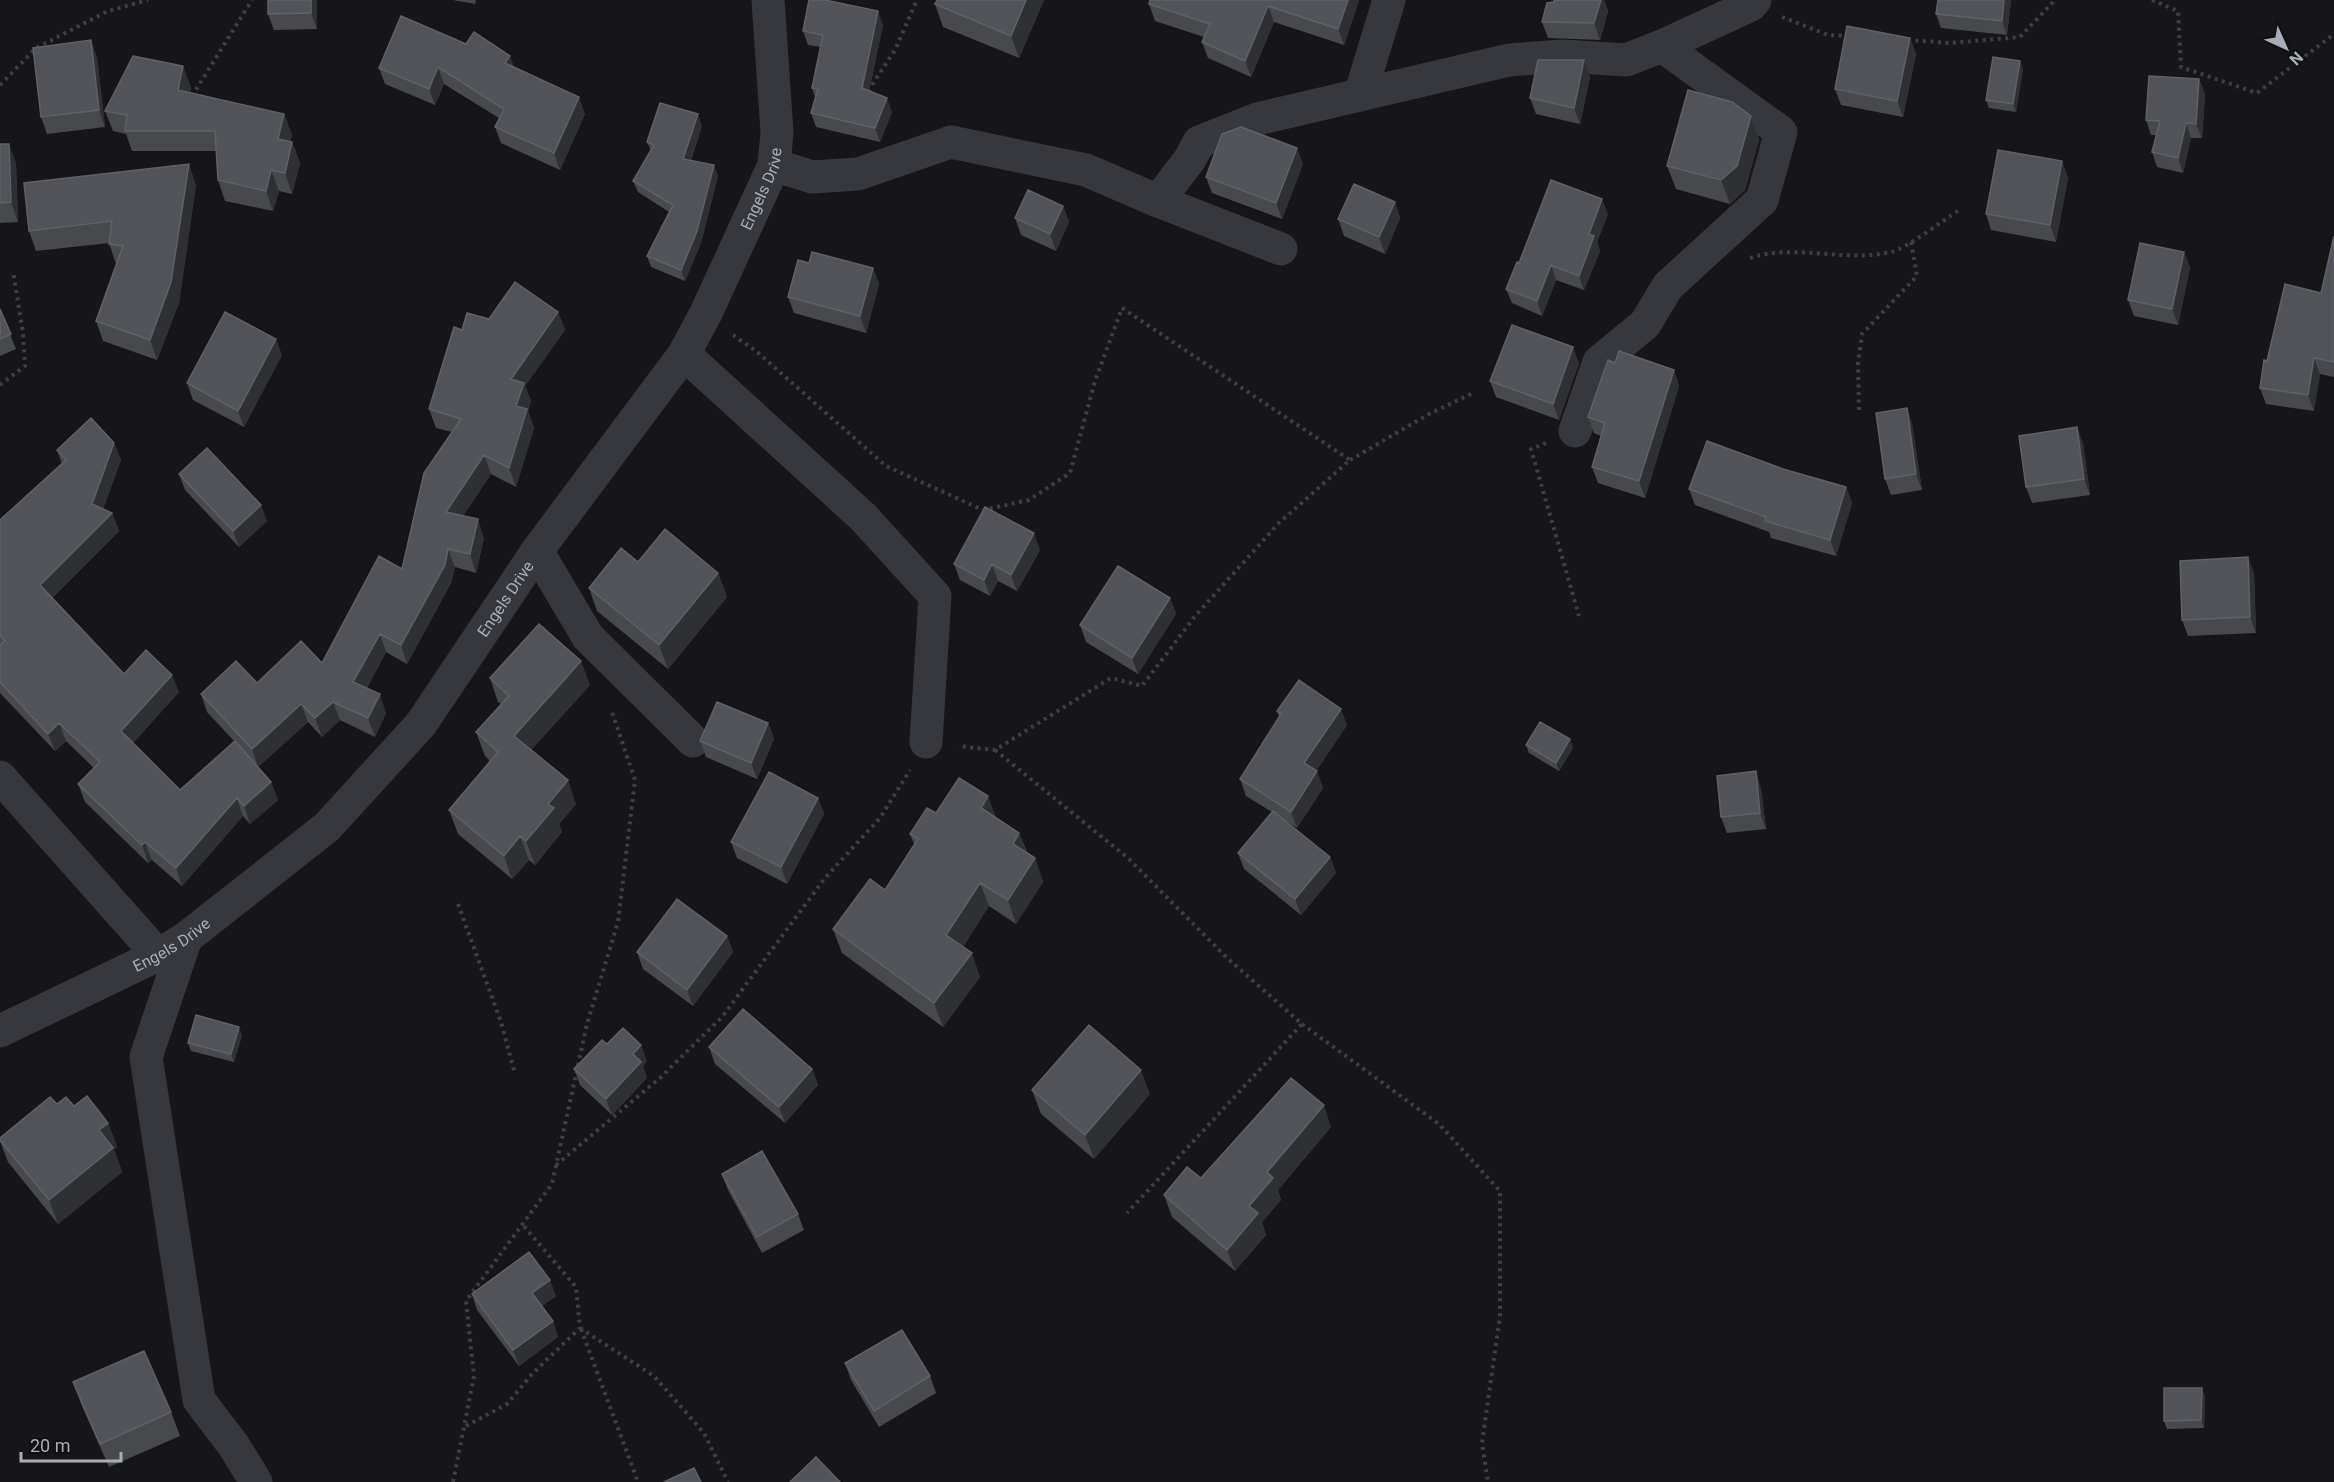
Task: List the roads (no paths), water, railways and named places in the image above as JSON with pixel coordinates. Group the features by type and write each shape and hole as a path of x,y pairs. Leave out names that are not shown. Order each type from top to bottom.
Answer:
{"street":[{"name":"Engels Drive","path":"0,1031 158,955 186,938 327,827 413,733 537,551 684,354 706,314 774,165 777,132 768,0"},
{"path":"1360,95 1389,0"},
{"path":"1158,201 1190,159 1199,142 1257,119 1509,60 1563,56 1626,60 1662,46 1753,2"},
{"path":"1575,431 1599,362 1645,324 1668,286 1762,200 1781,132 1662,46"},
{"path":"774,165 812,177 858,174 951,142 1086,170 1281,249"},
{"path":"684,354 863,517 935,596 926,742"},
{"path":"537,551 588,637 693,741"},
{"path":"0,777 158,955"},
{"path":"186,938 146,1057 199,1400 234,1446 256,1482"}]}
